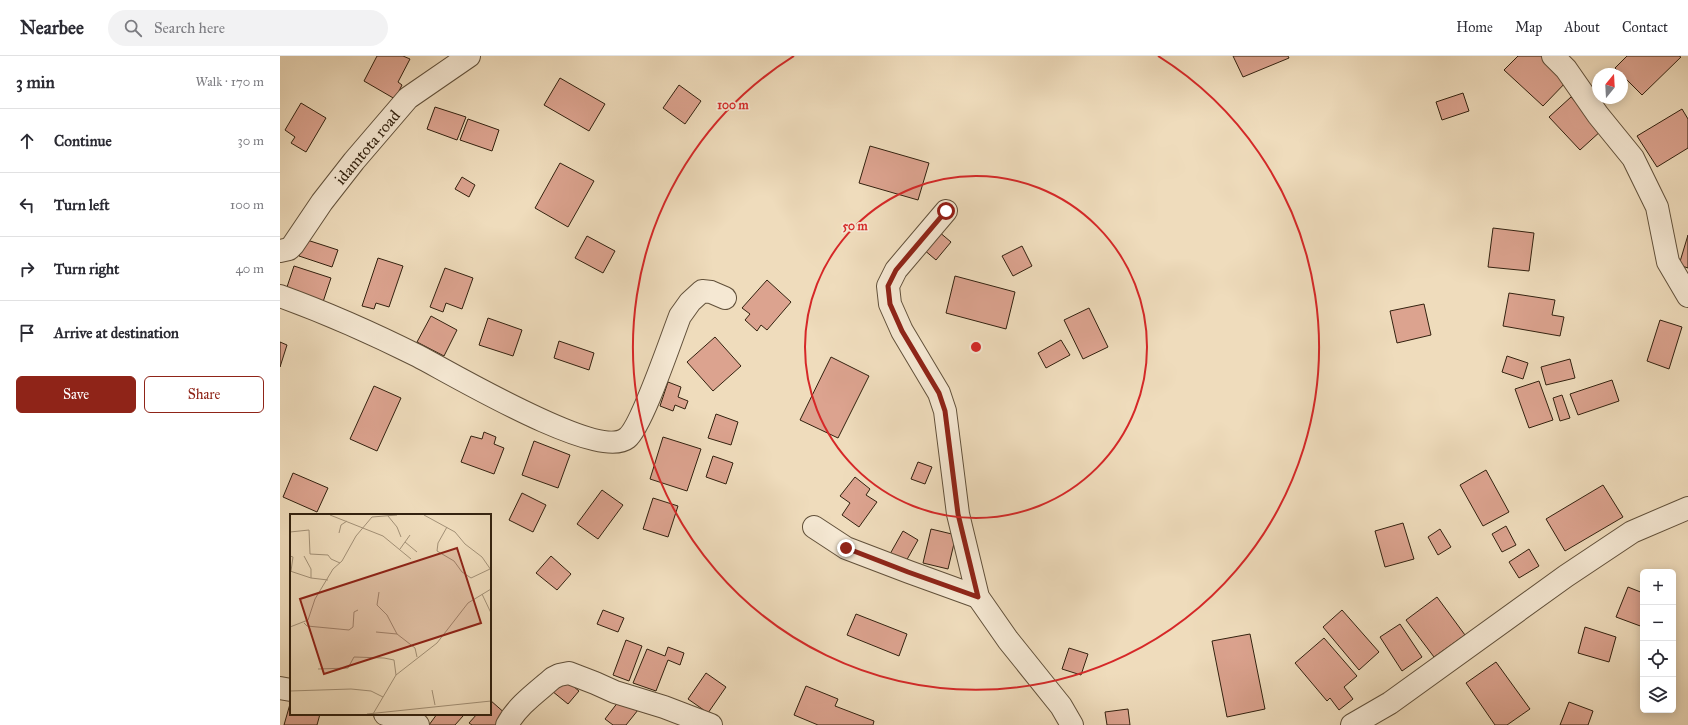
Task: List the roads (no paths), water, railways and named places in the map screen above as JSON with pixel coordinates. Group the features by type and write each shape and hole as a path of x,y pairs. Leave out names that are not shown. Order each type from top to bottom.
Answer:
{"street":[{"name":"idamtota road","path":"280,251 288,249 293,245 322,202 354,161 408,98 469,56"},
{"path":"1553,56 1566,69 1598,115 1633,158 1656,207 1668,262 1688,296"},
{"path":"946,211 896,270 888,286 890,304 902,331 939,393 945,411 958,514 978,597 1008,640 1061,706 1072,725"},
{"path":"280,296 327,315 418,356 522,411 567,430 598,440 619,442 628,438 639,420 680,316 690,302 702,291 711,292 725,298"},
{"path":"1352,725 1390,703 1566,576 1625,537 1688,508"},
{"path":"814,527 846,548 978,597"},
{"path":"508,725 511,718 521,707 553,678 569,673 595,682 615,692 664,707 711,725"},
{"path":"280,688 290,690"},
{"path":"388,715 418,725"}]}
